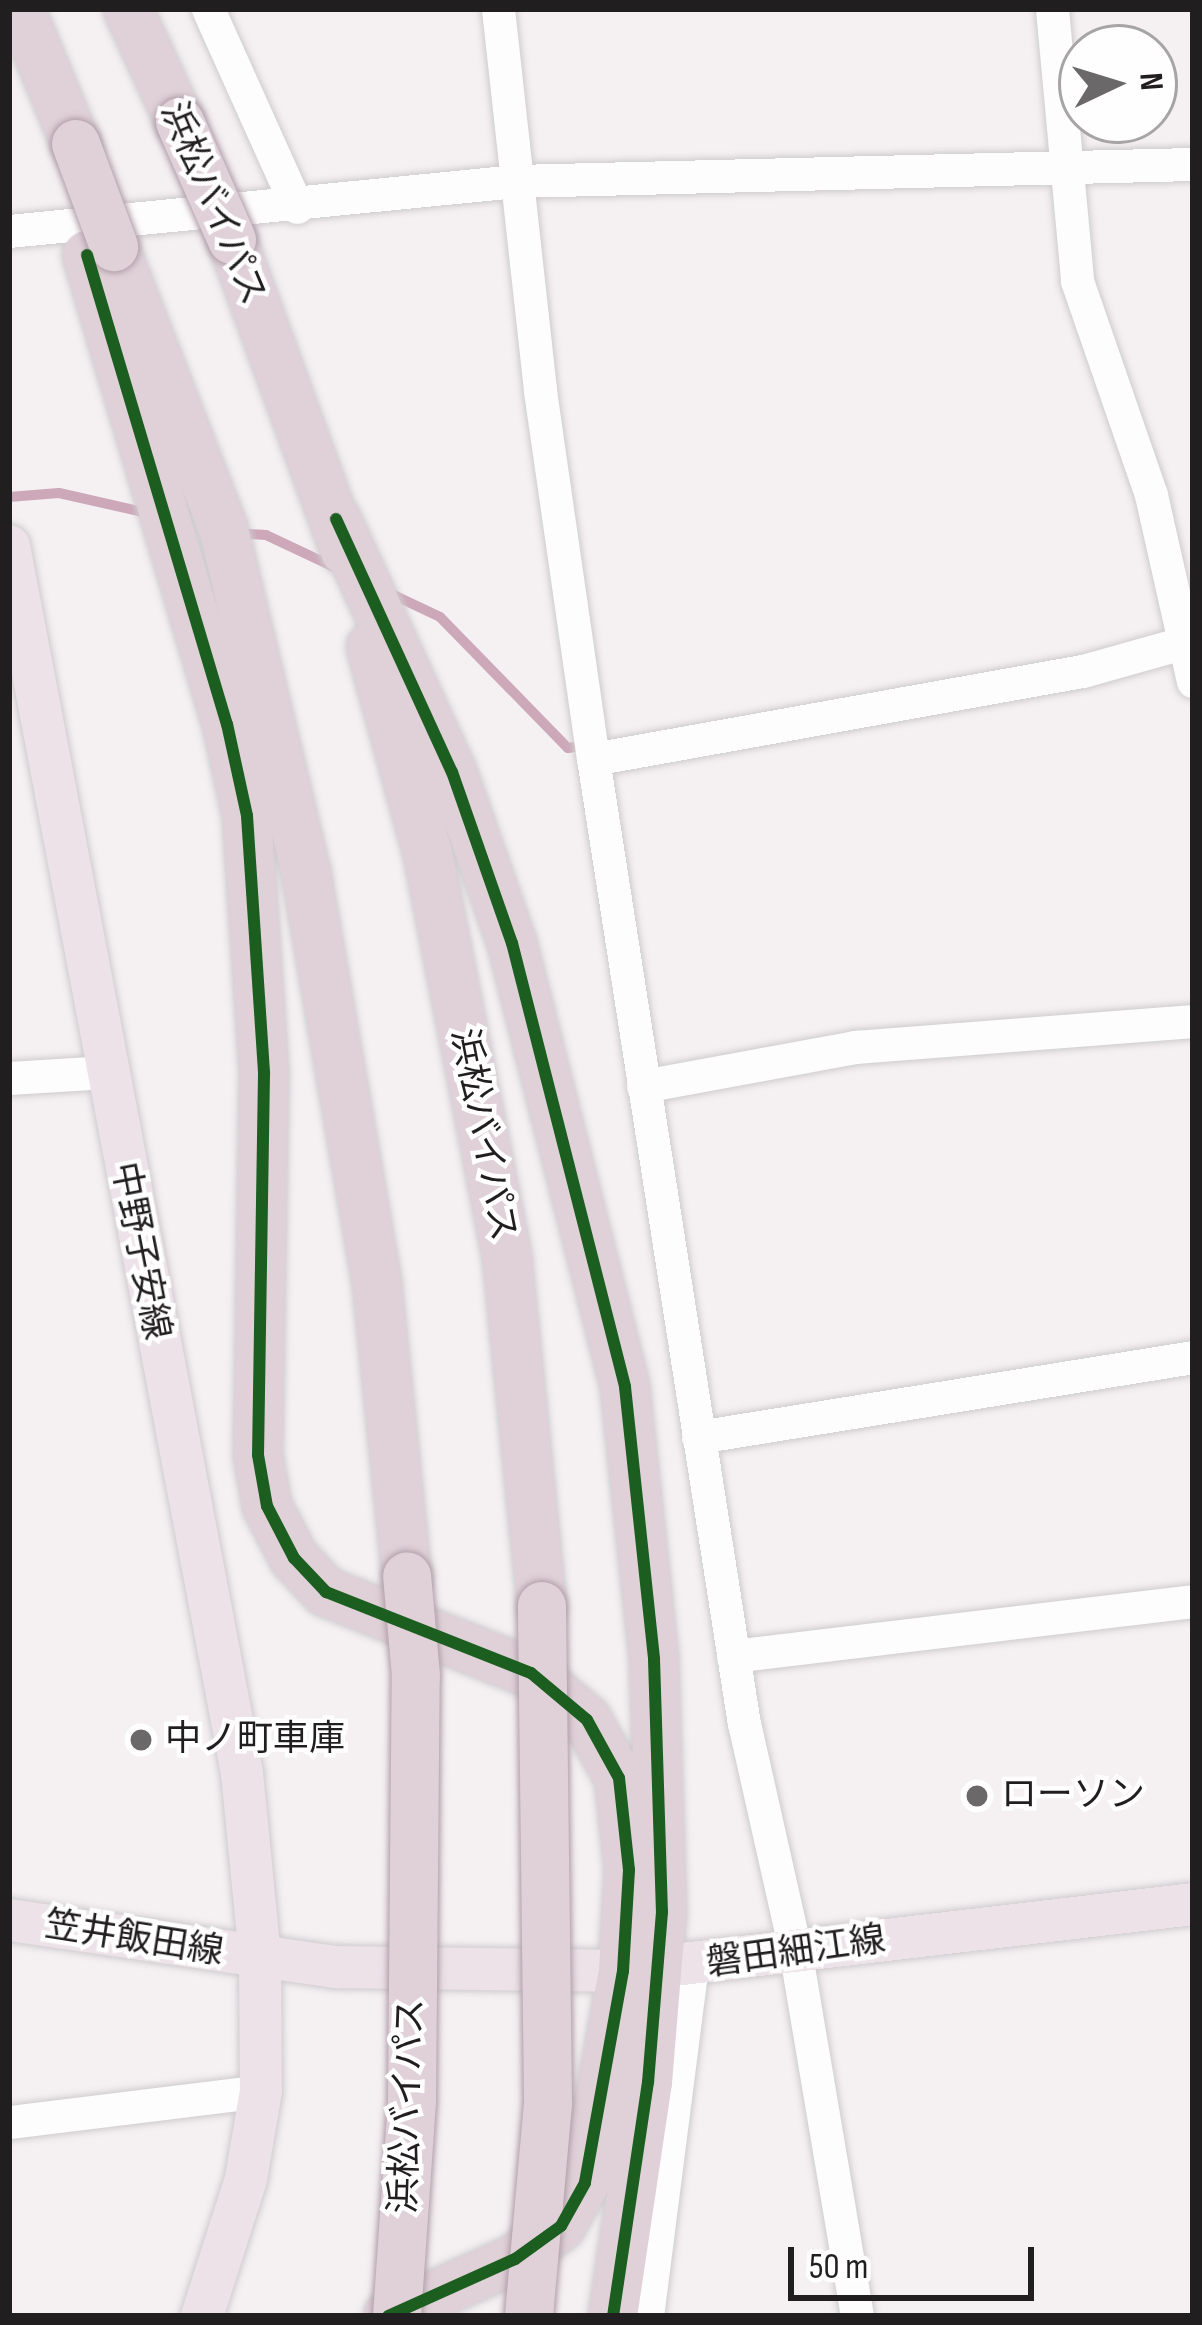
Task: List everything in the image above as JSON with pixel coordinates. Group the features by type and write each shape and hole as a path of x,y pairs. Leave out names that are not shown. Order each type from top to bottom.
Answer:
{"highway":[{"name":"浜松バイパス","path":"128,9 232,240 336,519 428,854 507,1256 542,1606 548,2102 529,2316"},
{"path":"26,24 100,251 227,724 247,816 264,1074 258,1455 267,1506 293,1558 326,1592 531,1672 587,1720 619,1778 629,1870 658,1969 604,2112 585,2183 561,2226 515,2259 392,2316"},
{"name":"浜松バイパス","path":"100,251 224,531 307,878 377,1283 416,1676 412,2102 392,2316"},
{"path":"336,519 452,772 512,943 625,1387 654,1658 658,1969 614,2316"}],"main road":[{"name":"中野子安線","path":"9,546 106,1072 213,1605 242,1773 260,1958"},
{"name":"磐田細江線","path":"260,1958 658,1969 1193,1904"},
{"name":"笠井飯田線","path":"9,1920 260,1958"},
{"path":"202,2316 246,2179 261,2091 260,1958"}],"street":[{"path":"208,9 297,206"},
{"path":"498,9 516,181 593,759 698,1437 733,1656 796,1954 857,2316"},
{"path":"1052,9 1077,281 1151,494 1191,641 1193,681"},
{"path":"9,231 516,181 1193,164"},
{"path":"593,759 1083,670 1191,641"},
{"path":"644,1086 855,1047 1193,1021"},
{"path":"9,1078 106,1072"},
{"path":"698,1437 1193,1357"},
{"path":"733,1656 1193,1601"},
{"path":"647,2316 658,1969"},
{"path":"9,2122 261,2091"}],"waterway":[{"path":"9,497 59,493 147,513"},
{"path":"236,533 266,535 336,568"},
{"path":"385,591 440,617 568,748 575,747"}],"cycle path":[{"path":"87,255 227,724 247,816 264,1074 258,1455 267,1506 294,1558 326,1592 531,1673 587,1720 619,1778 629,1870 623,1971 585,2183 561,2226 515,2259 388,2316"},
{"path":"336,519 452,772 512,943 625,1387 654,1659 662,1912 648,2082 613,2316"}],"place":[{"name":"中ノ町車庫","path":"141,1740"},
{"name":"ローソン","path":"977,1796"}]}
